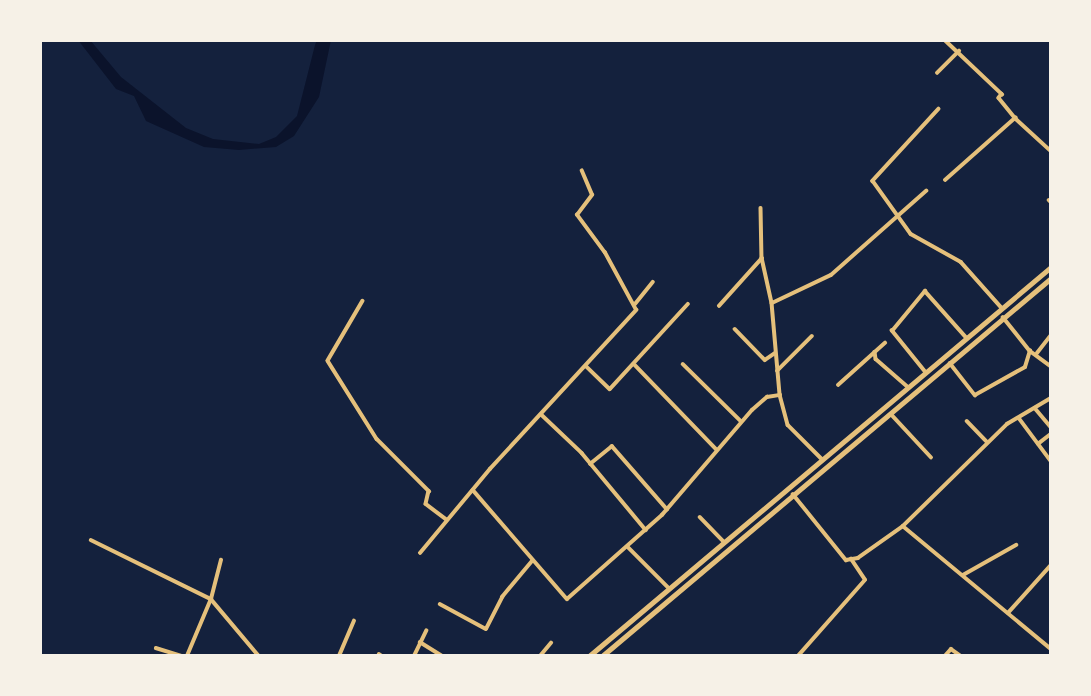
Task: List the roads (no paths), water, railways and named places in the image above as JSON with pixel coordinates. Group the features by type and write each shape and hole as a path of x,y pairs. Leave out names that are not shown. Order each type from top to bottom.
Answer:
{"highway":[{"path":"589,656 1051,267"},
{"path":"603,656 1051,278"}],"street":[{"path":"945,40 1002,94 999,98 1015,118 1051,151"},
{"path":"937,73 959,51"},
{"path":"939,109 873,181 901,214 911,234 961,262 1002,308"},
{"path":"945,180 1015,118"},
{"path":"420,554 473,490 636,310 635,304 577,215 592,195 582,171"},
{"path":"772,303 831,275 926,191"},
{"path":"761,208 762,258 772,303 780,395 788,425 822,459"},
{"path":"719,306 762,258"},
{"path":"635,304 653,282"},
{"path":"925,372 892,331 925,291 967,337"},
{"path":"363,301 328,361 377,439 429,491 426,504 447,520"},
{"path":"586,366 610,389 635,365 688,304"},
{"path":"1003,317 1030,351 1051,366"},
{"path":"735,329 765,360 775,354"},
{"path":"1037,354 1051,335"},
{"path":"777,371 813,336"},
{"path":"838,385 885,343"},
{"path":"950,363 975,395 1025,367 1030,351"},
{"path":"875,352 876,359 908,387"},
{"path":"682,364 741,421"},
{"path":"635,365 717,449"},
{"path":"473,490 532,561 567,598 646,531 741,421 767,397 780,395"},
{"path":"793,494 846,560 851,559 903,526 987,442 1018,418 1051,398"},
{"path":"1035,408 1051,427"},
{"path":"891,414 931,457"},
{"path":"542,415 590,464 646,531"},
{"path":"1018,418 1051,461"},
{"path":"967,421 987,442"},
{"path":"1038,444 1051,434"},
{"path":"590,464 612,446 667,509"},
{"path":"700,517 724,542"},
{"path":"903,526 1051,649"},
{"path":"91,541 211,599 259,656"},
{"path":"963,575 1016,544"},
{"path":"628,547 669,588"},
{"path":"798,656 865,580 851,559"},
{"path":"156,648 185,656 211,599 221,560"},
{"path":"440,604 486,629 502,597 532,561"},
{"path":"1008,613 1051,565"},
{"path":"339,656 354,621"},
{"path":"414,656 426,631"},
{"path":"420,642 442,656"},
{"path":"540,656 551,643"},
{"path":"945,656 951,649 961,656"}],"water":[{"path":"78,40 90,40 121,77 186,128 213,139 259,144 276,137 297,116 317,40 331,40 319,97 294,136 276,147 239,150 204,147 146,121 134,96 116,89"}]}
